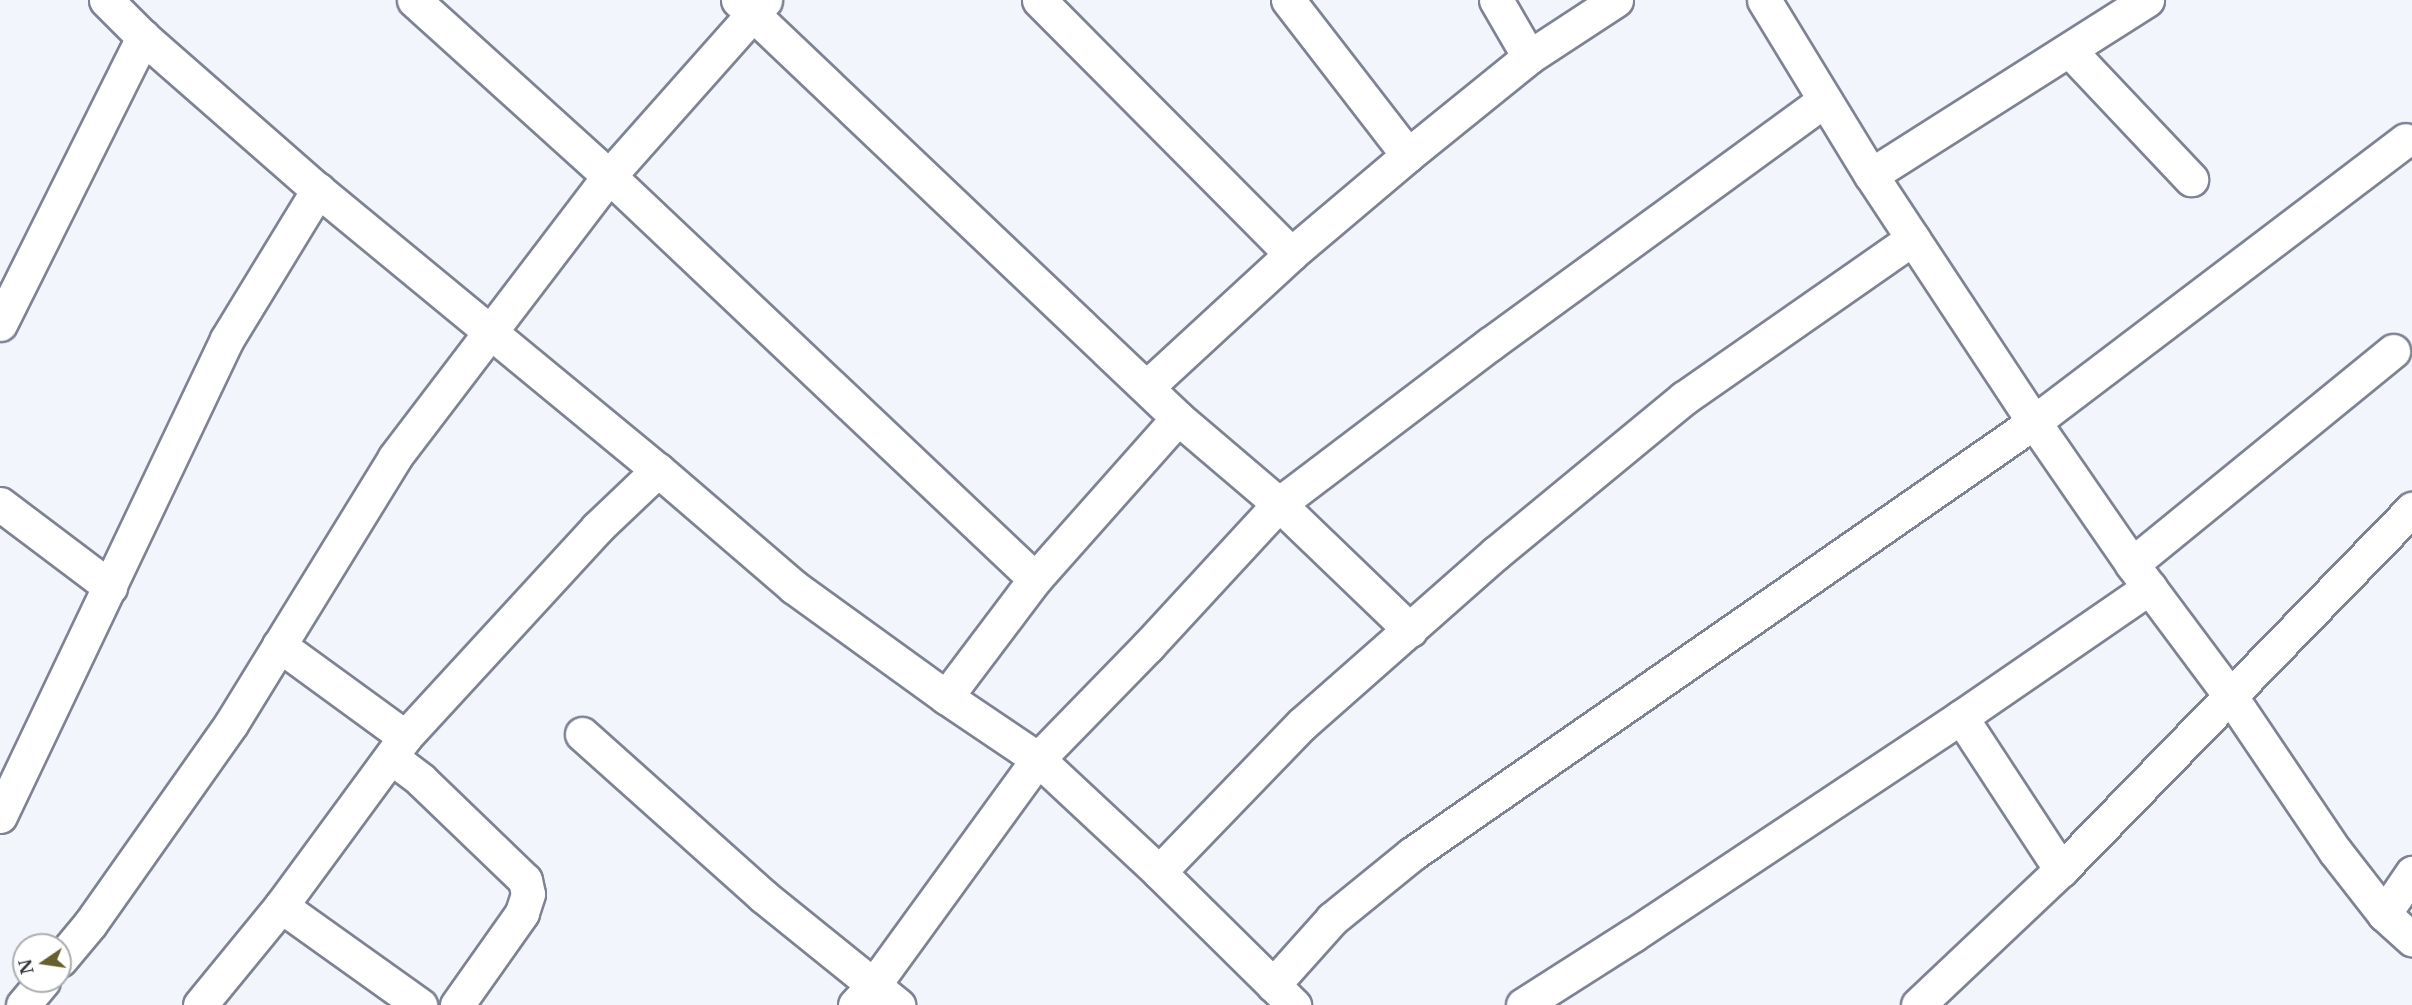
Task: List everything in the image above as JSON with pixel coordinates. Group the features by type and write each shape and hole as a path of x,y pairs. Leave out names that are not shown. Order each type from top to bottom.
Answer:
{"street":[{"path":"106,0 143,37 318,190 658,470 794,587 946,698 1038,759 1159,872 1284,995 1332,919 1412,854 2034,422 2405,140"},
{"path":"414,0 609,176 1035,579"},
{"path":"1040,0 1291,254"},
{"path":"1288,0 1408,155"},
{"path":"1496,0 1529,57"},
{"path":"1148,386 1291,254 1408,155 1529,57 1616,0"},
{"path":"1764,0 1871,175 2034,422 2141,576 2229,694 2336,851 2384,914 2412,939"},
{"path":"1871,175 2147,0"},
{"path":"72,946 90,924 224,734 395,457 609,176 752,4 1148,386 1178,418 1279,504 1410,630"},
{"path":"0,324 143,37"},
{"path":"2069,50 2190,179"},
{"path":"582,734 875,999 1038,759 1148,646 1279,504 1490,344 1825,100"},
{"path":"0,816 227,339 318,190"},
{"path":"1159,872 1302,724 1496,553 1684,398 1913,238"},
{"path":"1523,1005 1643,929 1961,717 2141,576 2393,351"},
{"path":"946,698 1035,579 1178,418"},
{"path":"200,1005 281,906 398,747 597,528 658,470"},
{"path":"0,504 110,587"},
{"path":"1918,1005 2061,870 2229,694 2412,509"},
{"path":"279,645 398,747 421,780 525,880 528,894 522,913 457,1005"},
{"path":"1961,717 2061,870"},
{"path":"2384,914 2412,873"},
{"path":"281,906 420,1005"},
{"path":"23,1005 33,993"}]}
